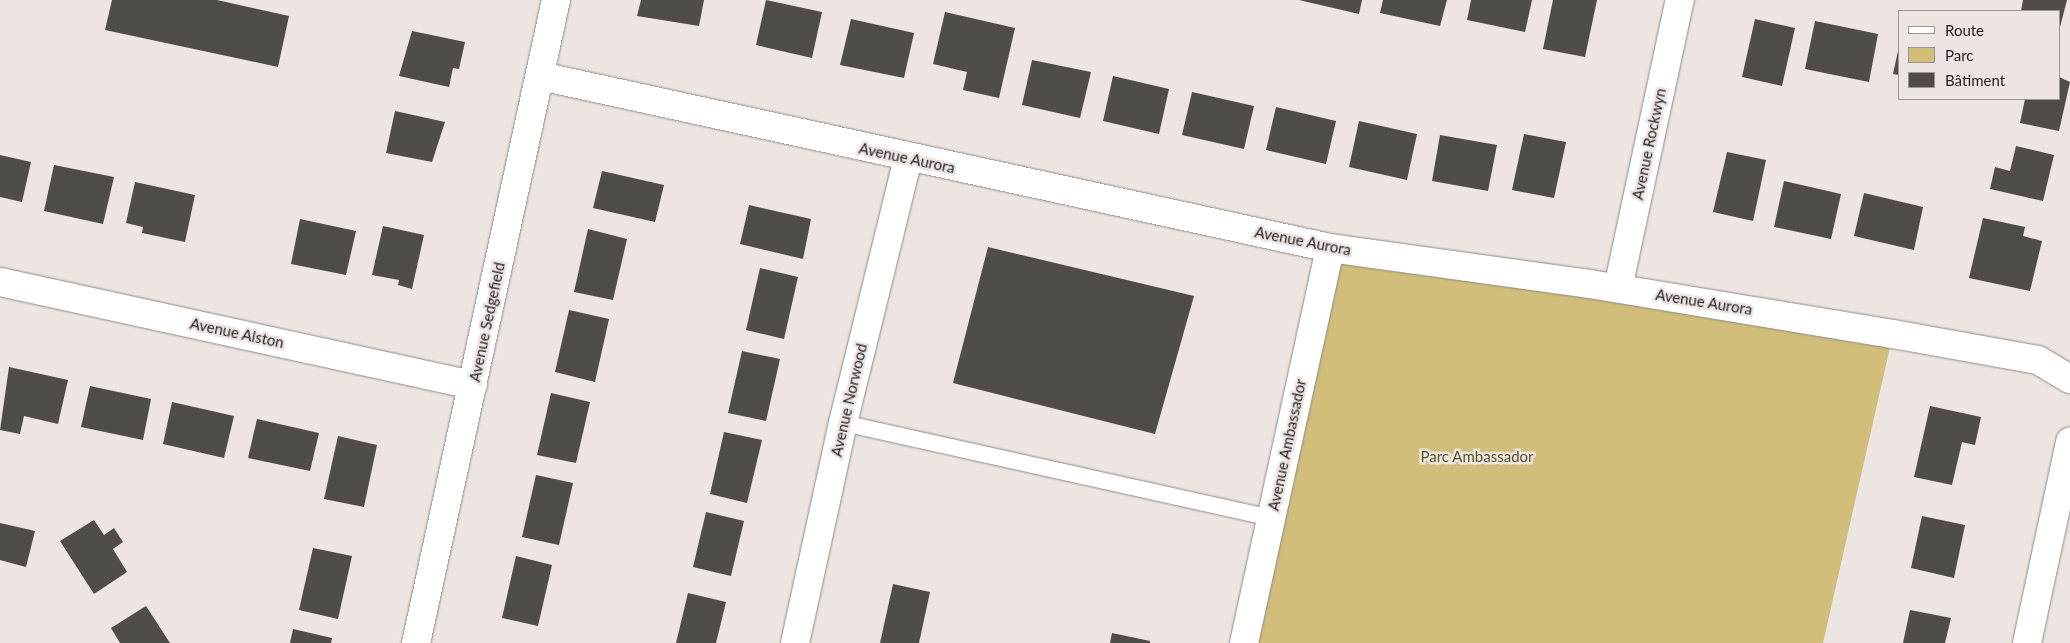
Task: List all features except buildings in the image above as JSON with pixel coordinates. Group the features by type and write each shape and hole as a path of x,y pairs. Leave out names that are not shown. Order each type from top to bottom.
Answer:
{"street":[{"name":"Avenue Sedgefield","path":"416,643 556,0"},
{"name":"Avenue Rockwyn","path":"1618,288 1680,0"},
{"name":"Avenue Aurora","path":"540,76 908,159 1330,248 1618,288 2038,360 2070,379"},
{"name":"Avenue Norwood","path":"796,643 843,423 908,159"},
{"name":"Avenue Ambassador","path":"1244,643 1330,248"},
{"name":"Avenue Alston","path":"0,282 473,385"},
{"path":"2028,643 2070,442"}],"lane":[{"path":"843,423 1272,518"}],"green space":[{"name":"Parc Ambassador","path":"1330,248 1893,334 1823,643 1248,643"}]}
